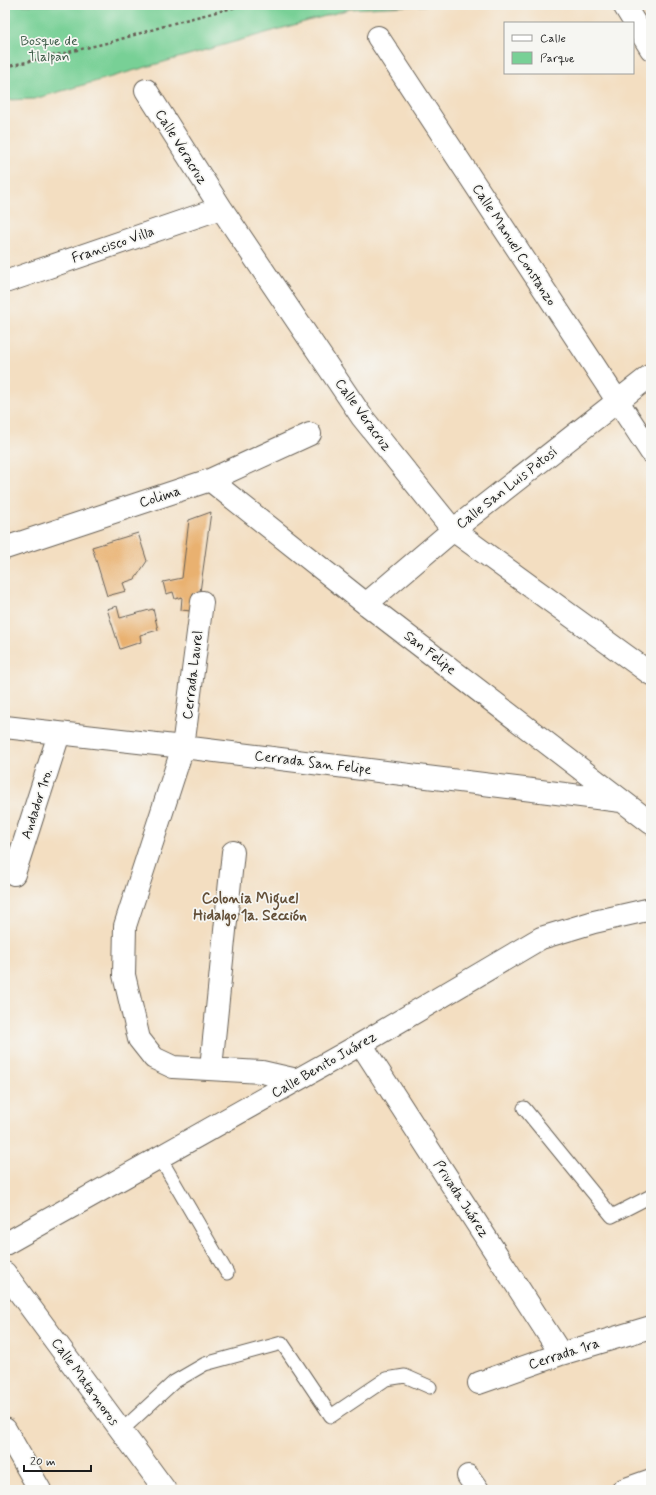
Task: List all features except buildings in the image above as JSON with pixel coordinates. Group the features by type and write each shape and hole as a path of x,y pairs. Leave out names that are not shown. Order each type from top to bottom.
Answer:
{"street":[{"path":"651,20 625,7 651,48"},
{"name":"Calle Manuel Constanzo","path":"378,37 651,452"},
{"name":"Calle Veracruz","path":"146,90 221,208 362,418 453,530 651,674"},
{"name":"Francisco Villa","path":"5,282 221,208"},
{"name":"Calle San Luis Potosí","path":"366,604 453,530 651,375"},
{"name":"Colima","path":"5,548 210,480 310,434"},
{"name":"San Felipe","path":"210,480 366,604 620,801 651,823"},
{"name":"Cerrada Laurel","path":"202,602 183,747 125,926 124,975 139,1039 154,1058 173,1067 262,1072 297,1080"},
{"name":"Cerrada San Felipe","path":"5,727 183,747 620,801"},
{"name":"Andador 1ro.","path":"14,874 59,734"},
{"path":"211,1068 233,852"},
{"name":"Calle Benito Juárez","path":"5,1244 361,1044 541,938 594,922 651,909"},
{"name":"Privada Juárez","path":"361,1044 561,1354"},
{"name":"Calle Matamoros","path":"5,1273 165,1490"},
{"name":"Cerrada 1ra","path":"479,1383 561,1354 651,1327"},
{"path":"5,1429 40,1490"},
{"path":"623,1490 651,1480"}],"lane":[{"path":"524,1108 612,1216 651,1196"},
{"path":"160,1158 227,1274"},
{"path":"122,1431 174,1382 205,1364 282,1343 330,1416 386,1379 405,1376 430,1387"}],"path":[{"path":"5,67 111,42 244,5"}],"green space":[{"name":"Bosque de Tlalpan","path":"5,5 425,5 350,9 34,99 5,100"}],"district":[{"name":"Colonia Miguel Hidalgo 1a. Sección","path":"250,908"}]}
